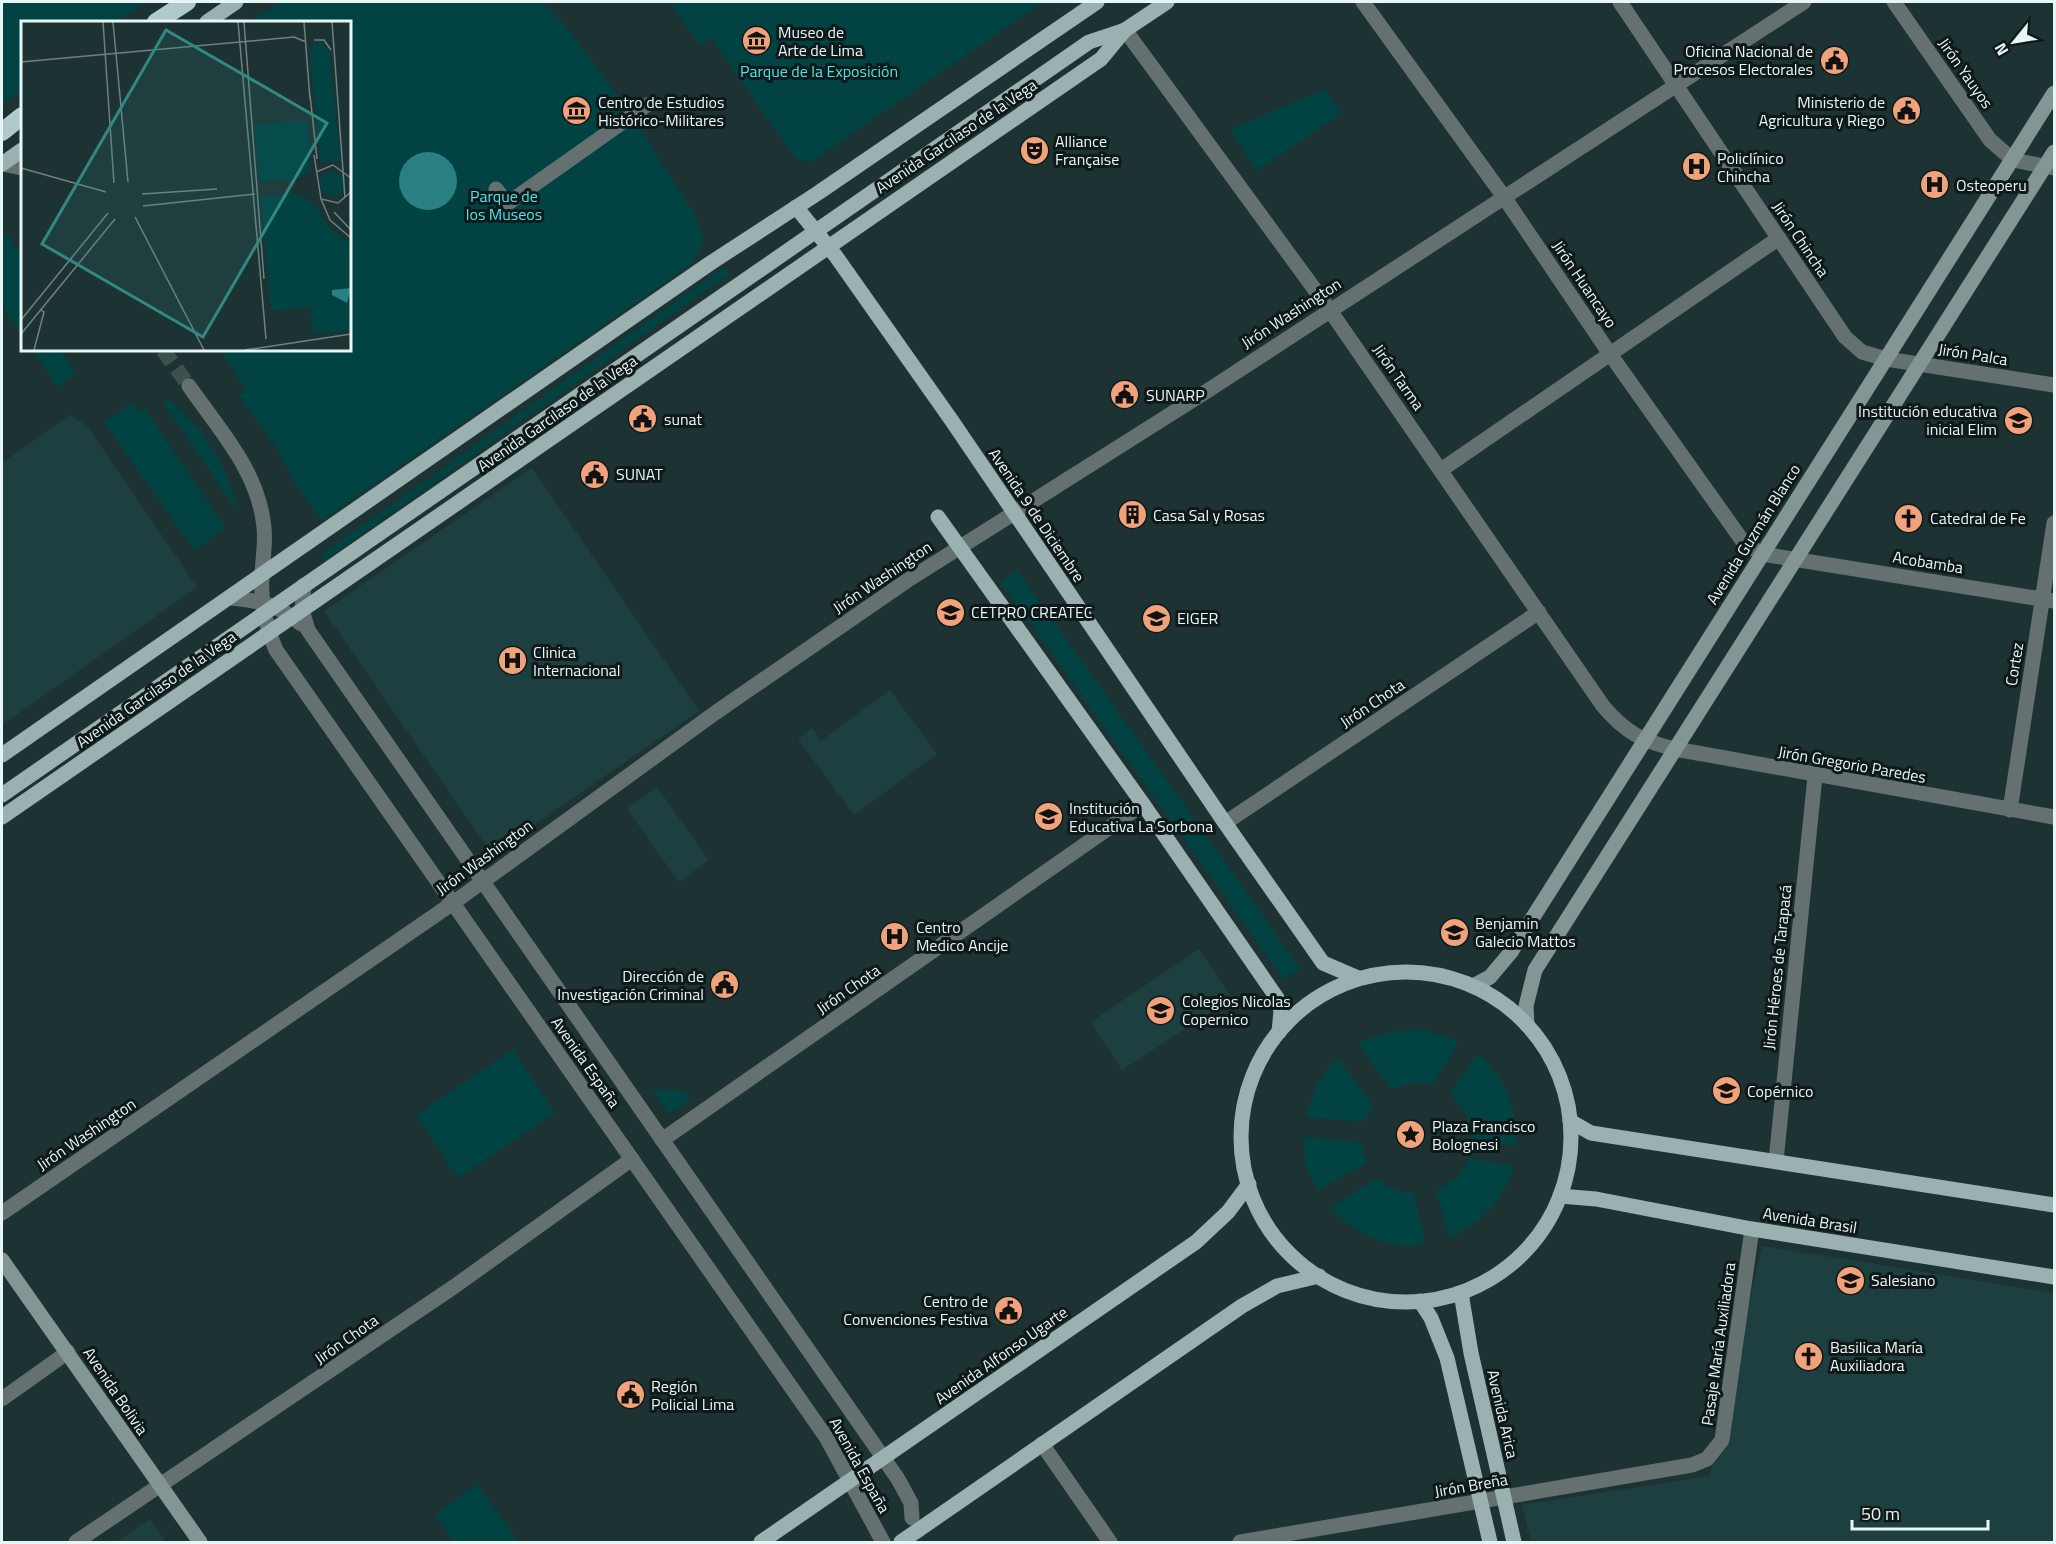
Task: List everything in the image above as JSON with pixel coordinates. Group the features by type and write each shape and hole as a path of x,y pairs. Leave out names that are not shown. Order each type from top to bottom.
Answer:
{"highway":[{"path":"158,21 187,2"},
{"path":"2,132 21,117"}],"main road":[{"path":"208,21 236,2"},
{"name":"Avenida Garcilaso de la Vega","path":"2,755 709,264 1097,2"},
{"name":"Avenida Garcilaso de la Vega","path":"2,795 266,607 310,580 1089,42 1125,30 1167,2"},
{"name":"Avenida Garcilaso de la Vega","path":"2,817 1101,59 1125,30"},
{"name":"Avenida Guzmán Blanco","path":"1473,986 1502,966 2055,93"},
{"path":"2,164 21,151"},
{"path":"1527,1025 1526,1006 1535,970 1919,364 2050,167 2055,152"},
{"name":"Avenida 9 de Diciembre","path":"796,207 816,230 1015,514 1225,824 1323,963 1358,978"},
{"path":"938,517 1143,804 1277,998 1281,1011 1279,1032"},
{"path":"310,580 341,583"},
{"path":"1416,972 1451,978 1473,986 1495,999 1527,1025 1556,1069 1565,1095 1570,1121 1568,1171 1560,1196 1537,1238 1521,1256 1493,1277 1461,1293 1420,1301 1367,1297 1342,1288 1319,1276 1282,1245 1259,1209 1249,1184 1242,1139 1247,1094 1265,1051 1279,1032 1314,999 1358,978 1416,972"},
{"path":"1570,1121 1591,1133 2055,1205"},
{"name":"Avenida Alfonso Ugarte","path":"761,1542 1196,1242 1228,1212 1249,1184"},
{"name":"Avenida Brasil","path":"1560,1196 1596,1199 1752,1229 2055,1277"},
{"name":"Avenida Bolivia","path":"2,1260 200,1542"},
{"path":"901,1542 1257,1296 1277,1287 1319,1276"},
{"name":"Avenida Arica","path":"1461,1293 1471,1353 1514,1542"},
{"path":"1420,1301 1431,1318 1448,1358 1490,1542"}],"street":[{"name":"Jirón Huancayo","path":"1363,2 1504,197 1610,354 1744,543 1762,554 1796,559"},
{"name":"Jirón Chincha","path":"1620,2 1845,337 1862,352 1886,359"},
{"name":"Jirón Washington","path":"2,1213 456,900 723,707 960,547 1015,514 1804,2"},
{"name":"Jirón Yauyos","path":"1894,2 1990,140 2013,160"},
{"name":"Jirón Tarma","path":"1125,30 1329,309 1603,706 1620,726 1644,741"},
{"path":"496,189 507,204 647,105"},
{"path":"2013,160 2050,167"},
{"path":"2,164 21,168"},
{"path":"1441,470 1779,238"},
{"name":"Jirón Palca","path":"1886,359 2055,386"},
{"name":"Avenida España","path":"189,386 238,452 255,490 264,527 262,575 268,633 284,662 456,900 632,1159 826,1437 883,1542"},
{"name":"Cortez","path":"2010,810 2049,600 2055,523"},
{"name":"Acobamba","path":"1796,559 2049,600"},
{"path":"297,613 310,580"},
{"name":"Avenida España","path":"230,598 297,613 479,883 884,1458 907,1492 912,1518"},
{"name":"Jirón Chota","path":"1225,824 1539,612"},
{"name":"Jirón Gregorio Paredes","path":"1644,741 1675,750 1815,776 2055,817"},
{"name":"Jirón Héroes de Tarapacá","path":"1776,1161 1815,776"},
{"name":"Jirón Chota","path":"662,1140 1143,804"},
{"name":"Jirón Chota","path":"76,1542 356,1354 632,1159"},
{"name":"Pasaje María Auxiliadora","path":"1707,1460 1722,1440 1752,1229"},
{"path":"2,1399 68,1352"},
{"path":"1042,1444 1110,1542"},
{"name":"Jirón Breña","path":"1240,1542 1692,1465 1707,1460"}],"shaded area":[{"path":"422,152 434,152 444,156 453,165 457,187 449,202 434,210 422,210 412,206 403,197 399,187 399,175 403,165 412,156"},
{"path":"70,415 87,426 197,587 2,725 2,463"},
{"name":"Clinica Internacional","path":"532,468 699,711 492,854 324,611"},
{"path":"890,690 937,754 854,815 798,739 812,728 821,741"},
{"path":"657,787 709,860 679,882 627,809"},
{"name":"Colegios Nicolas Copernico","path":"1199,949 1232,998 1122,1070 1091,1022"},
{"path":"1762,1246 2054,1293 2054,1542 1531,1542 1522,1505 1710,1476"},
{"path":"150,1519 166,1542 116,1542"}],"green space":[{"path":"2,2 146,2 118,21 21,21 21,91 2,105"},
{"name":"Parque de los Museos","path":"280,2 543,2 579,43 627,110 690,206 702,235 697,254 684,269 322,520 297,488 278,450 238,396 246,390 220,351 351,351 351,21 252,21"},
{"name":"Parque de la Exposición","path":"670,2 1043,2 811,162 795,158 711,38 700,45"},
{"path":"1326,89 1341,113 1257,171 1230,129"},
{"path":"2,233 7,234 21,255 21,334 2,305"},
{"path":"724,267 729,274 324,561 321,555"},
{"path":"33,351 65,351 63,354 75,373 58,388"},
{"path":"169,399 209,443 227,475 238,512 163,403"},
{"path":"132,403 139,412 145,409 226,528 194,550 104,422"},
{"path":"1017,570 1300,968 1284,980 1001,582"},
{"path":"1426,1030 1459,1041 1433,1085 1412,1083 1391,1089 1358,1043 1391,1031"},
{"path":"513,1050 555,1113 458,1178 416,1115"},
{"path":"1477,1054 1496,1072 1503,1083 1515,1120 1517,1146 1472,1140 1466,1115 1450,1094"},
{"path":"1338,1059 1373,1105 1364,1122 1306,1117 1317,1085"},
{"path":"652,1089 686,1091 692,1098 670,1114"},
{"path":"1303,1137 1361,1143 1366,1163 1318,1190 1306,1166"},
{"path":"1469,1158 1514,1167 1503,1191 1490,1209 1450,1239 1436,1191 1459,1176"},
{"path":"1377,1178 1391,1189 1414,1194 1425,1244 1398,1245 1373,1238 1350,1225 1330,1208"},
{"path":"477,1484 519,1542 454,1542 435,1515"}],"tunnel":[{"path":"164,351 189,386"}],"place":[{"name":"Museo de Arte de Lima","path":"757,41"},
{"name":"Oficina Nacional de Procesos Electorales","path":"1834,60"},
{"name":"Centro de Estudios Histórico-Militares","path":"577,111"},
{"name":"Ministerio de Agricultura y Riego","path":"1906,111"},
{"name":"Alliance Française","path":"1034,150"},
{"name":"Policlínico Chincha","path":"1696,167"},
{"name":"Osteoperu","path":"1935,185"},
{"name":"SUNARP","path":"1125,395"},
{"name":"sunat","path":"643,419"},
{"name":"Institución educativa inicial Elim","path":"2018,420"},
{"name":"SUNAT","path":"595,474"},
{"name":"Casa Sal y Rosas","path":"1132,515"},
{"name":"Catedral de Fe","path":"1909,518"},
{"name":"CETPRO CREATEC","path":"950,612"},
{"name":"EIGER","path":"1156,618"},
{"name":"Clinica Internacional","path":"512,661"},
{"name":"Institución Educativa La Sorbona","path":"1048,817"},
{"name":"Benjamin Galecio Mattos","path":"1454,932"},
{"name":"Centro Medico Ancije","path":"895,936"},
{"name":"Dirección de Investigación Criminal","path":"725,985"},
{"name":"Colegios Nicolas Copernico","path":"1161,1010"},
{"name":"Copérnico","path":"1726,1091"},
{"name":"Plaza Francisco Bolognesi","path":"1411,1135"},
{"name":"Salesiano","path":"1850,1280"},
{"name":"Centro de Convenciones Festiva","path":"1009,1310"},
{"name":"Basilica María Auxiliadora","path":"1809,1356"},
{"name":"Región Policial Lima","path":"630,1395"}]}
